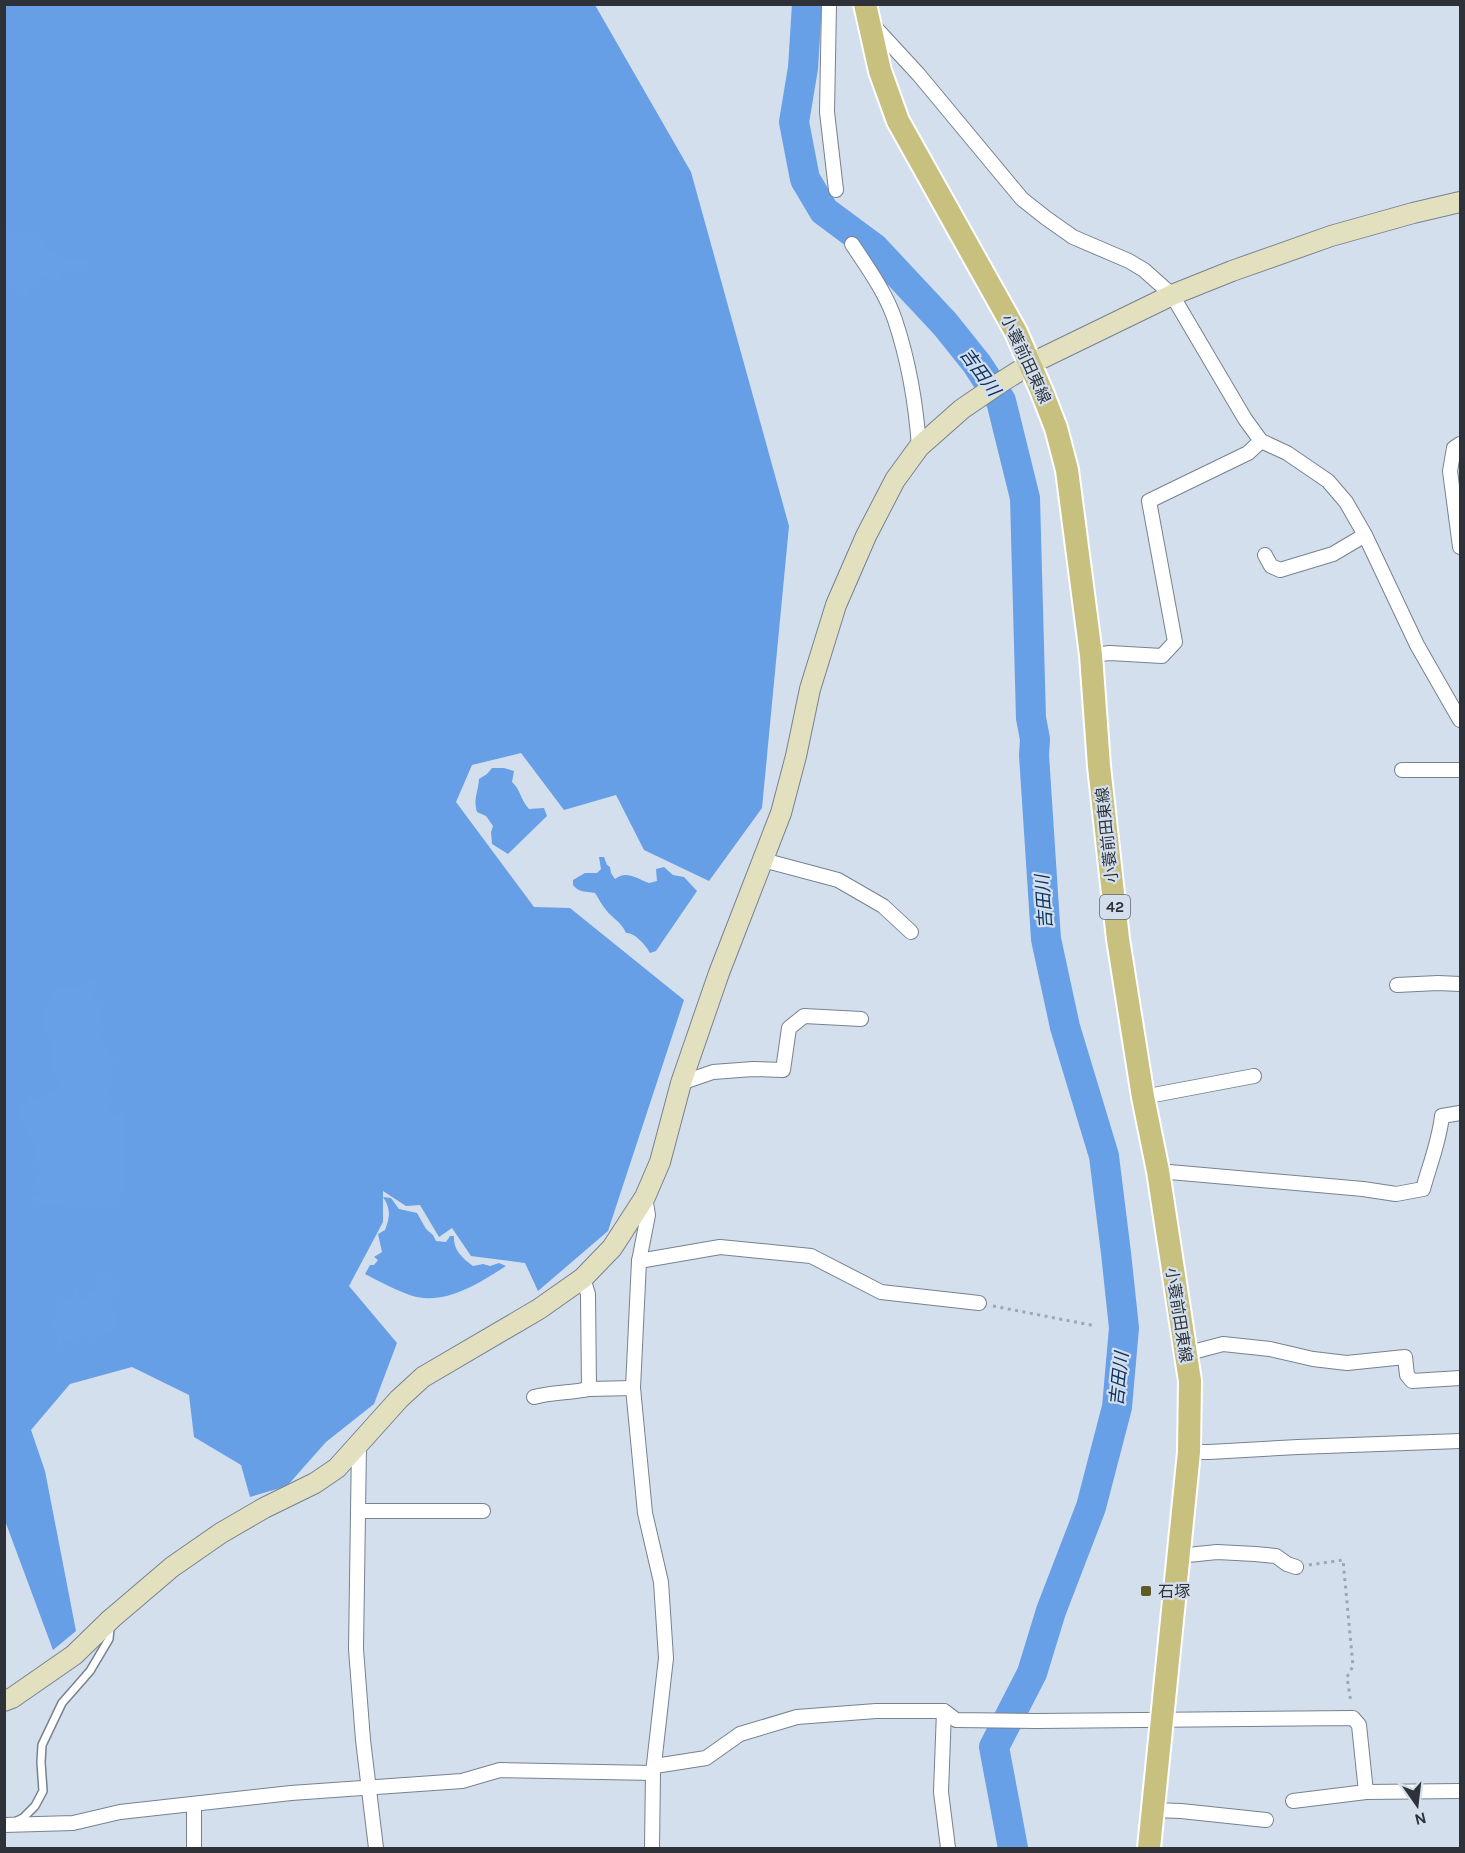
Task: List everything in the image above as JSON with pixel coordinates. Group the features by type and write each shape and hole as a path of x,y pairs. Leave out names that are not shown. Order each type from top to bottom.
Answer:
{"main road":[{"name":"小蓑前田東線","path":"866,12 880,71 898,121 1016,332 1056,428 1067,470 1091,655 1099,766 1118,939 1143,1097 1158,1171 1190,1381 1189,1452 1149,1848"}],"street":[{"path":"829,4 827,112 836,190"},
{"path":"866,12 1022,199 1073,237 1129,261 1144,270 1172,295 1245,419 1261,441 1287,453 1328,481 1346,502 1365,535 1417,645 1461,720"},
{"path":"4,1701 12,1698 74,1655 111,1619 172,1567 221,1533 264,1508 315,1483 337,1468 399,1399 423,1377 539,1309 583,1278 612,1248 645,1197 660,1162 681,1083 719,974 781,813 810,689 836,605 866,536 895,480 919,447 962,410 1000,382 1030,364 1172,295 1331,236 1461,202"},
{"path":"852,243 878,283 895,319 912,381 919,447"},
{"path":"1091,655 1110,653 1162,656 1175,642 1149,501 1248,453 1261,441"},
{"path":"1461,444 1454,448 1450,471 1461,547"},
{"path":"1265,555 1270,566 1280,570 1333,554 1365,535"},
{"path":"1402,770 1461,770"},
{"path":"763,860 838,880 884,906 911,932"},
{"path":"1397,985 1461,984"},
{"path":"681,1083 713,1072 753,1069 783,1070 789,1028 804,1016 861,1019"},
{"path":"1143,1097 1254,1076"},
{"path":"1158,1171 1364,1189 1396,1194 1414,1191 1423,1189 1440,1138 1442,1116 1461,1113"},
{"path":"645,1197 648,1215 639,1261 633,1388 645,1513 661,1582 666,1658 654,1769 652,1848"},
{"path":"639,1261 720,1246 812,1256 880,1292 979,1303"},
{"path":"583,1278 588,1294 589,1389"},
{"path":"1185,1354 1223,1344 1270,1349 1313,1359 1347,1363 1405,1357 1407,1375 1412,1381 1461,1378"},
{"path":"534,1397 552,1392 633,1388"},
{"path":"1189,1452 1461,1441"},
{"path":"359,1445 356,1649 368,1787 376,1848"},
{"path":"358,1511 483,1512"},
{"path":"1178,1556 1217,1552 1255,1554 1276,1556 1296,1567"},
{"path":"7,1826 73,1823 120,1812 194,1804 368,1787 462,1781 500,1770 654,1769 706,1758 740,1734 797,1717 876,1711 944,1711 956,1720 1353,1718 1359,1725 1366,1792"},
{"path":"944,1711 941,1792 948,1848"},
{"path":"1293,1801 1366,1792 1461,1791"},
{"path":"194,1804 194,1848"},
{"path":"1153,1810 1266,1820"}],"lane":[{"path":"7,1826 23,1818 39,1799 42,1791 42,1745 62,1703 90,1671 109,1639 111,1619"}],"path":[{"path":"979,1303 1096,1326"},
{"path":"1296,1567 1343,1560 1353,1666 1347,1677 1353,1718"}],"shaded area":[{"path":"4,5 595,5 691,172 789,526 762,808 709,881 644,850 616,795 564,810 521,753 472,765 456,802 534,907 570,908 684,1000 608,1231 538,1291 525,1263 471,1256 452,1228 439,1237 420,1205 406,1206 383,1191 383,1222 349,1286 397,1343 374,1404 326,1442 287,1486 250,1497 241,1465 194,1437 189,1395 132,1367 70,1384 31,1430 45,1471 76,1631 53,1650 4,1518"},
{"path":"5,212 8,229 19,239 39,238 55,254 64,258 89,258 88,268 83,275 73,270 63,272 54,282 44,277 33,283 25,299 5,282"},
{"path":"492,768 514,771 512,782 526,805 529,809 544,808 547,816 508,854 492,844 493,826 486,816 477,812 476,807 479,779"},
{"path":"599,857 604,857 615,879 627,875 649,883 657,881 656,869 664,867 673,875 684,877 697,891 656,951 650,953 640,940 626,933 595,893 580,891 573,885 573,880 585,873 597,873 601,869"},
{"path":"94,979 99,985 93,992 99,1010 97,1029 102,1042 111,1052 115,1064 110,1070 114,1083 105,1103 110,1114 118,1116 121,1111 126,1117 122,1153 126,1160 126,1182 119,1200 123,1206 77,1207 42,1203 31,1200 40,1193 39,1164 19,1115 21,1107 31,1097 41,1099 58,1087 58,1077 54,1071 43,1012 57,990 64,985 71,989"},
{"path":"383,1197 391,1198 399,1209 417,1213 436,1241 446,1242 450,1236 454,1236 459,1253 473,1266 483,1264 490,1266 499,1263 506,1266 459,1292 433,1298 420,1298 407,1294 365,1274 370,1265 374,1265 378,1260 374,1257 382,1252 378,1234 385,1230 389,1213"},
{"path":"107,1277 116,1286 119,1294 112,1293 112,1310 118,1317 119,1328 94,1339 89,1336 62,1339 63,1346 58,1350 53,1320 56,1316 58,1302 74,1294 73,1287 79,1290 79,1300 88,1299 88,1292 96,1289 97,1279"}],"waterway":[{"name":"吉田川","path":"807,4 803,68 794,122 805,179 824,211 874,248 945,324 977,364 1001,401 1025,498 1031,718 1035,739 1034,755 1046,939 1065,1027 1104,1156 1116,1253 1124,1328 1117,1407 1091,1507 1051,1611 1032,1673 994,1747 1013,1848"}],"place":[{"name":"石塚","path":"1146,1591"}]}
